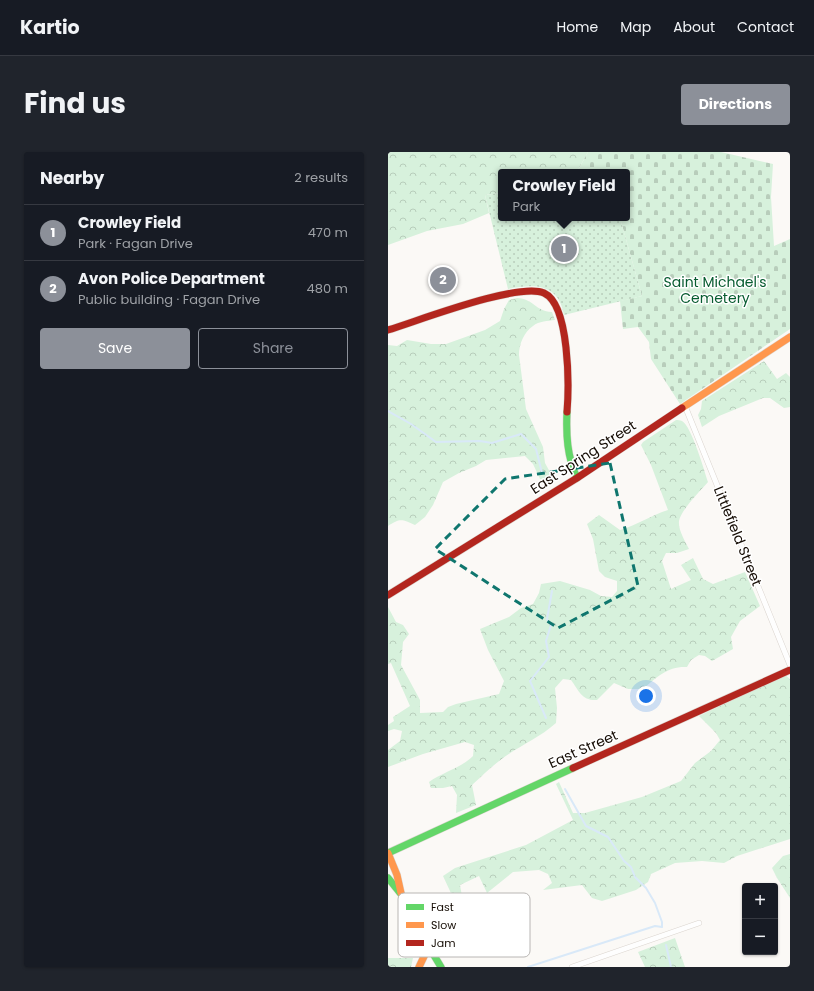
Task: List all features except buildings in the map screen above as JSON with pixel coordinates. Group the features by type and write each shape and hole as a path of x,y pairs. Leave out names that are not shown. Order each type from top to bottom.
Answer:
{"street":[{"path":"388,330 497,296 532,291 543,294 551,300 560,317 568,384 566,444 571,466 577,478"},
{"name":"East Spring Street","path":"388,594 577,478 790,337"},
{"name":"Littlefield Street","path":"685,406 790,665"},
{"name":"East Street","path":"388,853 790,670"},
{"path":"388,853 397,875 401,893"},
{"path":"388,878 400,893"},
{"path":"572,967 699,923"},
{"path":"419,967 424,957"},
{"path":"435,957 441,967"}],"highlighted area":[{"path":"610,463 638,586 558,628 435,549 505,479"}],"green space":[{"path":"388,152 588,152 579,169 498,169 498,193 485,195 489,213 463,224 427,231 388,245"},
{"name":"Saint Michael's Cemetery","path":"588,152 721,152 773,164 771,197 774,246 790,239 790,329 680,404 651,359 649,342 638,327 623,329 620,301 642,296 621,221 630,221 630,169 579,169"},
{"path":"498,193 498,221 621,221 642,296 564,315 561,304 551,291 544,288 527,286 508,289 485,195"},
{"path":"517,298 527,300 542,310 552,312 555,320 535,324 527,332 523,339 519,355 526,409 543,447 545,463 551,474 552,481 550,484 540,479 533,464 525,456 486,460 443,482 433,505 425,517 415,525 401,520 388,526 388,345 397,346 407,340 431,344 446,344 485,330 500,321 509,300"},
{"path":"764,361 777,379 786,373 790,377 790,407 784,408 770,398 763,398 719,416 702,427 698,415 701,409 702,401"},
{"path":"676,420 682,421 690,431 708,482 687,506 680,517 679,524 681,532 689,549 677,553 666,553 662,561 671,589 691,580 681,565 693,558 703,579 713,584 745,572 760,606 740,621 731,637 733,649 712,661 705,656 699,655 691,660 687,667 668,670 643,689 628,689 614,683 597,700 584,697 571,680 563,679 555,688 557,708 556,723 503,758 487,771 472,785 476,805 456,813 457,795 452,786 431,788 429,782 457,767 473,756 474,745 465,742 423,754 388,767 388,750 400,741 402,731 394,729 388,731 388,725 394,721 393,717 410,706 391,663 388,664 388,607 396,622 403,625 409,634 403,642 401,665 420,700 420,713 443,712 448,707 456,704 499,694 504,681 488,650 480,629 509,617 521,608 533,604 539,593 541,584 560,581 590,590 601,596 612,597 617,591 617,581 605,577 599,571 593,539 587,524 599,515 620,530 668,510 651,465 641,445 643,442"},
{"path":"785,675 790,679 790,839 737,856 724,863 702,861 675,863 651,874 648,882 636,890 602,901 592,898 582,885 543,890 552,883 548,874 539,870 513,872 487,893 479,876 460,885 461,893 451,893 443,876 455,868 526,845 573,820 556,784 559,782 573,813 585,813 642,797 681,781 695,763 711,751 720,740 716,733 699,716"},
{"path":"790,854 790,898 772,868 783,856"},
{"path":"675,938 685,967 645,967 638,952"},
{"path":"388,958 413,958 411,967 388,967"}],"waterway":[{"path":"388,411 411,424 436,442 480,441 492,443 521,434 536,449 542,473"},
{"path":"546,718 530,681 549,657 546,641 551,625 547,619 552,591"},
{"path":"528,967 655,926 662,927 662,922 655,903 646,888 635,877 631,867 624,861 608,837 586,826 565,789"},
{"path":"666,945 671,967"}],"traffic: fast":[{"path":"567,412 568,445 571,462 577,478"},
{"path":"388,853 573,768"},
{"path":"388,878 400,893"},
{"path":"435,957 441,967"}],"traffic: slow":[{"path":"682,408 790,337"},
{"path":"388,853 397,875 401,893"},
{"path":"419,967 424,957"}],"traffic: jam":[{"path":"388,330 444,311 491,298 531,291 544,293 553,301 559,313 563,329 566,348 568,385 567,412"},
{"path":"388,595 577,478 682,408"},
{"path":"573,768 790,670"}],"place":[{"name":"Crowley Field","path":"564,249"},
{"name":"Avon Police Department","path":"443,280"}]}
